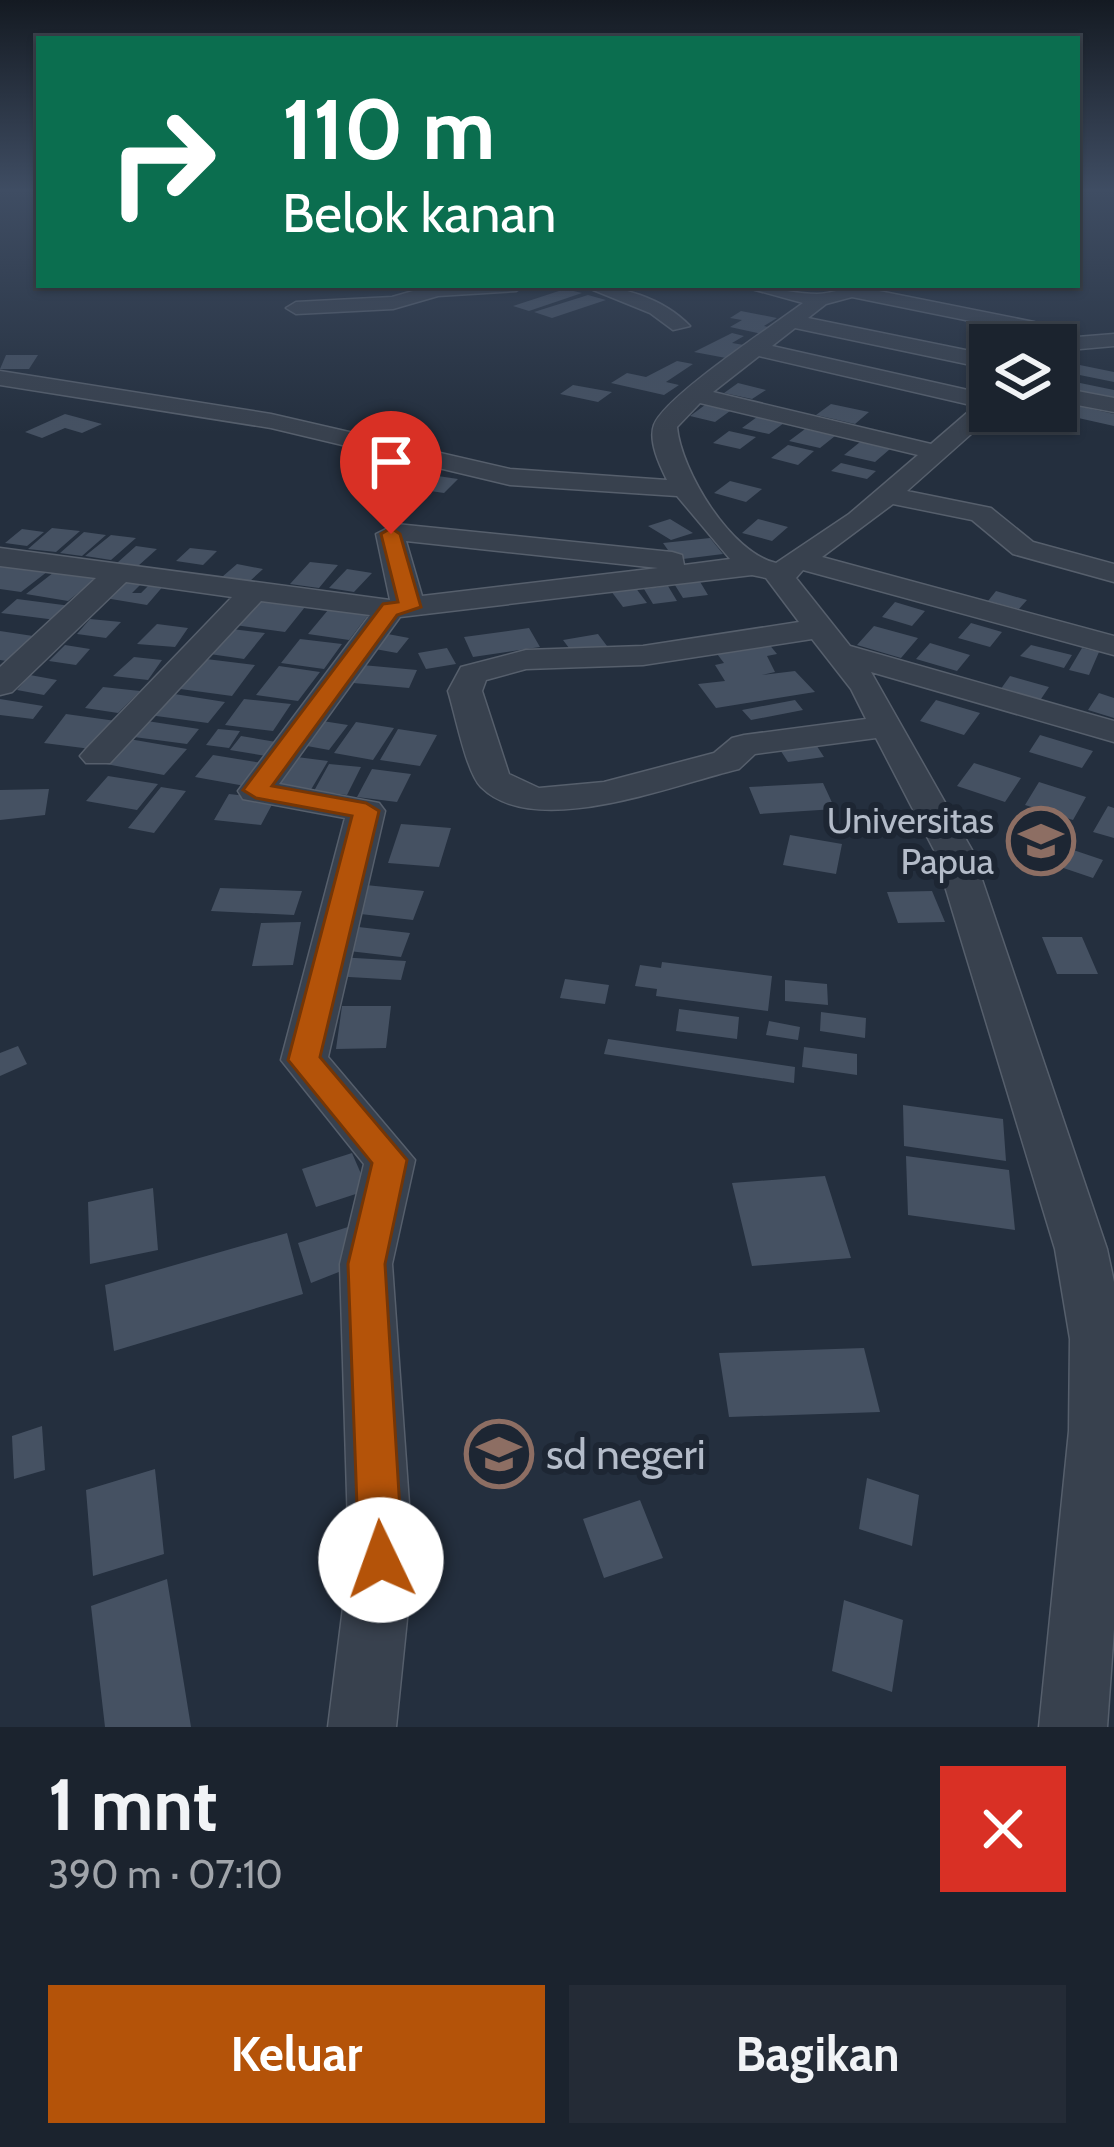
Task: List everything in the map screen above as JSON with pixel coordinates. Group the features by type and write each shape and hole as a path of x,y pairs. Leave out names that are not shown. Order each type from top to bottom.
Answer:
{"street":[{"path":"296,308 386,304 436,290 468,288"},
{"path":"599,288 657,309 680,326"},
{"path":"761,288 819,300"},
{"path":"1016,324 854,288 819,300 695,395 665,426 664,438 686,489 766,567 831,640 887,726 953,850 1081,1250 1098,1339 1098,1431 1073,1727"},
{"path":"795,322 969,358"},
{"path":"1077,343 1114,340"},
{"path":"757,349 969,398"},
{"path":"1077,358 1114,364"},
{"path":"0,378 271,421 510,477 686,489"},
{"path":"695,395 934,452"},
{"path":"1077,398 1114,405"},
{"path":"0,557 251,593 400,608 766,567 860,520 969,421"},
{"path":"887,495 966,510 958,528 1114,573"},
{"path":"362,1727 381,1560 366,1264 390,1160 304,1060 366,811 256,790 400,608 391,534 766,567 1114,646"},
{"path":"0,686 117,575"},
{"path":"98,756 251,593"},
{"path":"887,726 744,745 726,761 579,796 526,799 500,788 493,779 465,691 472,674 483,669 554,656 634,656 831,640 1114,732"}],"building":[{"path":"565,289 582,293 529,311 513,306"},
{"path":"588,295 606,300 552,318 534,312"},
{"path":"741,311 777,318 764,326 772,328 762,334 730,327 742,320 730,318"},
{"path":"732,333 744,336 732,343 744,345 726,358 694,352"},
{"path":"6,355 38,355 29,369 0,369"},
{"path":"677,361 693,364 666,382 679,385 664,395 611,383 627,373 646,377"},
{"path":"1077,364 1114,372 1114,382 1077,374"},
{"path":"1077,382 1114,390 1114,402 1077,394"},
{"path":"738,383 766,390 752,399 724,393"},
{"path":"573,385 612,392 598,402 560,394"},
{"path":"831,404 869,412 855,424 816,415"},
{"path":"705,405 730,411 715,422 690,416"},
{"path":"1077,406 1114,414 1114,426 1077,418"},
{"path":"65,414 102,424 82,433 65,428 42,438 25,432"},
{"path":"757,417 784,423 769,434 742,428"},
{"path":"805,429 835,436 820,448 789,441"},
{"path":"729,431 756,437 740,449 713,443"},
{"path":"860,442 890,449 875,462 844,455"},
{"path":"788,445 814,451 798,465 771,458"},
{"path":"841,463 876,471 867,479 831,471"},
{"path":"431,475 458,479 444,493 417,489"},
{"path":"730,481 762,489 746,502 714,493"},
{"path":"670,519 693,533 671,540 648,526"},
{"path":"758,519 788,527 772,541 742,533"},
{"path":"52,528 80,531 56,552 28,549"},
{"path":"22,529 44,532 27,546 5,543"},
{"path":"84,532 106,535 82,556 60,553"},
{"path":"111,535 136,538 111,560 85,556"},
{"path":"710,538 723,554 675,560 663,543"},
{"path":"136,546 157,549 138,566 117,563"},
{"path":"190,548 217,551 203,565 176,561"},
{"path":"310,562 338,565 319,588 290,584"},
{"path":"0,563 52,568 21,592 0,589"},
{"path":"237,564 263,569 249,582 222,577"},
{"path":"58,569 99,576 68,601 26,594"},
{"path":"347,569 372,573 354,592 329,588"},
{"path":"126,578 144,581 132,593 141,593 151,583 165,584 147,605 105,598"},
{"path":"699,580 708,595 683,598 673,582"},
{"path":"668,586 677,601 653,604 644,589"},
{"path":"635,587 647,603 623,607 611,591"},
{"path":"996,591 1027,600 1019,609 988,601"},
{"path":"17,599 71,606 56,620 1,613"},
{"path":"256,601 305,607 285,632 235,625"},
{"path":"895,602 925,611 912,626 882,617"},
{"path":"328,610 368,615 349,640 308,634"},
{"path":"90,619 121,622 106,638 77,634"},
{"path":"971,623 1002,632 990,647 958,638"},
{"path":"157,624 188,628 175,647 137,644"},
{"path":"874,626 918,638 901,658 857,645"},
{"path":"224,628 265,633 244,659 203,653"},
{"path":"529,628 540,647 473,657 464,637"},
{"path":"0,631 33,636 7,661 0,660"},
{"path":"377,632 409,638 397,653 364,647"},
{"path":"598,634 607,646 572,652 563,640"},
{"path":"764,638 777,654 767,656 775,672 762,675 795,671 815,692 716,708 698,684 725,681 715,665 724,663 711,646"},
{"path":"300,639 342,644 324,669 281,663"},
{"path":"930,643 970,655 957,671 916,659"},
{"path":"65,645 90,649 76,665 49,661"},
{"path":"1031,645 1072,655 1064,668 1020,656"},
{"path":"447,648 456,664 426,669 418,653"},
{"path":"1082,648 1099,652 1089,675 1069,670"},
{"path":"134,657 162,660 148,680 113,676"},
{"path":"198,658 255,665 232,696 173,688"},
{"path":"351,664 417,670 409,688 342,682"},
{"path":"279,666 320,672 298,701 256,695"},
{"path":"30,675 57,680 44,695 17,690"},
{"path":"1010,676 1049,687 1037,705 998,693"},
{"path":"103,687 140,691 118,713 85,708"},
{"path":"168,693 225,702 208,723 149,715"},
{"path":"1099,693 1114,698 1114,718 1088,710"},
{"path":"0,699 43,706 33,719 0,715"},
{"path":"244,699 291,704 273,731 225,725"},
{"path":"795,700 803,710 751,720 742,710"},
{"path":"936,700 980,713 964,735 920,721"},
{"path":"66,714 116,721 91,749 44,743"},
{"path":"316,720 348,725 329,750 296,744"},
{"path":"147,721 199,729 187,744 134,737"},
{"path":"356,722 394,728 373,760 334,753"},
{"path":"218,729 240,731 229,748 206,745"},
{"path":"398,729 437,735 420,766 380,760"},
{"path":"1040,735 1093,751 1082,768 1029,752"},
{"path":"241,736 282,743 272,757 230,750"},
{"path":"811,737 824,757 788,762 775,742"},
{"path":"129,739 187,749 164,775 106,764"},
{"path":"213,755 262,763 245,786 195,777"},
{"path":"289,756 328,761 309,793 268,787"},
{"path":"974,763 1021,778 1005,802 957,786"},
{"path":"329,764 361,767 347,795 314,791"},
{"path":"372,769 411,774 397,802 357,797"},
{"path":"108,776 158,784 137,810 86,801"},
{"path":"1039,782 1086,797 1073,820 1025,805"},
{"path":"823,783 835,809 760,814 749,787"},
{"path":"161,787 186,791 154,833 128,828"},
{"path":"49,789 45,815 0,820 0,790"},
{"path":"229,794 275,799 261,825 214,820"},
{"path":"1108,806 1114,808 1114,838 1093,832"},
{"path":"1023,815 1072,831 1064,844 1015,827"},
{"path":"401,824 451,828 439,867 388,863"},
{"path":"790,835 842,844 836,874 783,865"},
{"path":"1029,835 1103,860 1093,878 1019,853"},
{"path":"356,884 424,891 413,920 343,912"},
{"path":"220,888 302,891 294,915 211,911"},
{"path":"932,891 945,922 898,923 887,892"},
{"path":"301,922 293,965 252,966 261,923"},
{"path":"350,926 410,933 401,957 340,950"},
{"path":"1042,937 1082,937 1098,974 1057,974"},
{"path":"338,957 406,961 401,980 332,976"},
{"path":"662,962 772,976 768,1011 656,996 657,989 635,986 640,965 661,968"},
{"path":"565,979 609,985 605,1004 560,998"},
{"path":"785,980 827,984 828,1005 785,1001"},
{"path":"342,1006 391,1006 386,1048 336,1049"},
{"path":"679,1009 739,1017 737,1039 676,1031"},
{"path":"821,1012 866,1018 865,1038 820,1031"},
{"path":"769,1021 800,1027 798,1040 766,1035"},
{"path":"608,1039 795,1067 794,1083 604,1054"},
{"path":"18,1046 27,1064 0,1076 0,1053"},
{"path":"804,1047 857,1054 857,1075 802,1067"},
{"path":"903,1105 1003,1119 1006,1161 904,1146"},
{"path":"352,1153 368,1190 316,1207 302,1169"},
{"path":"906,1156 1009,1170 1015,1230 908,1215"},
{"path":"825,1176 851,1258 752,1266 732,1183"},
{"path":"153,1188 158,1250 90,1264 88,1202"},
{"path":"348,1227 354,1266 311,1283 298,1243"},
{"path":"287,1233 303,1294 114,1351 105,1285"},
{"path":"864,1348 880,1412 729,1417 719,1353"},
{"path":"42,1426 45,1470 14,1479 12,1436"},
{"path":"155,1469 164,1554 93,1576 86,1490"},
{"path":"867,1478 919,1495 912,1546 859,1529"},
{"path":"640,1500 663,1558 604,1578 583,1519"},
{"path":"167,1579 191,1727 105,1727 91,1606"},
{"path":"844,1600 903,1620 892,1692 832,1671"}],"place":[{"name":"Universitas Papua","path":"1041,841"},
{"name":"sd negeri","path":"499,1454"}],"route":[{"path":"381,1560 366,1264 390,1160 304,1060 366,811 256,790 390,609 410,607 391,534"}]}
